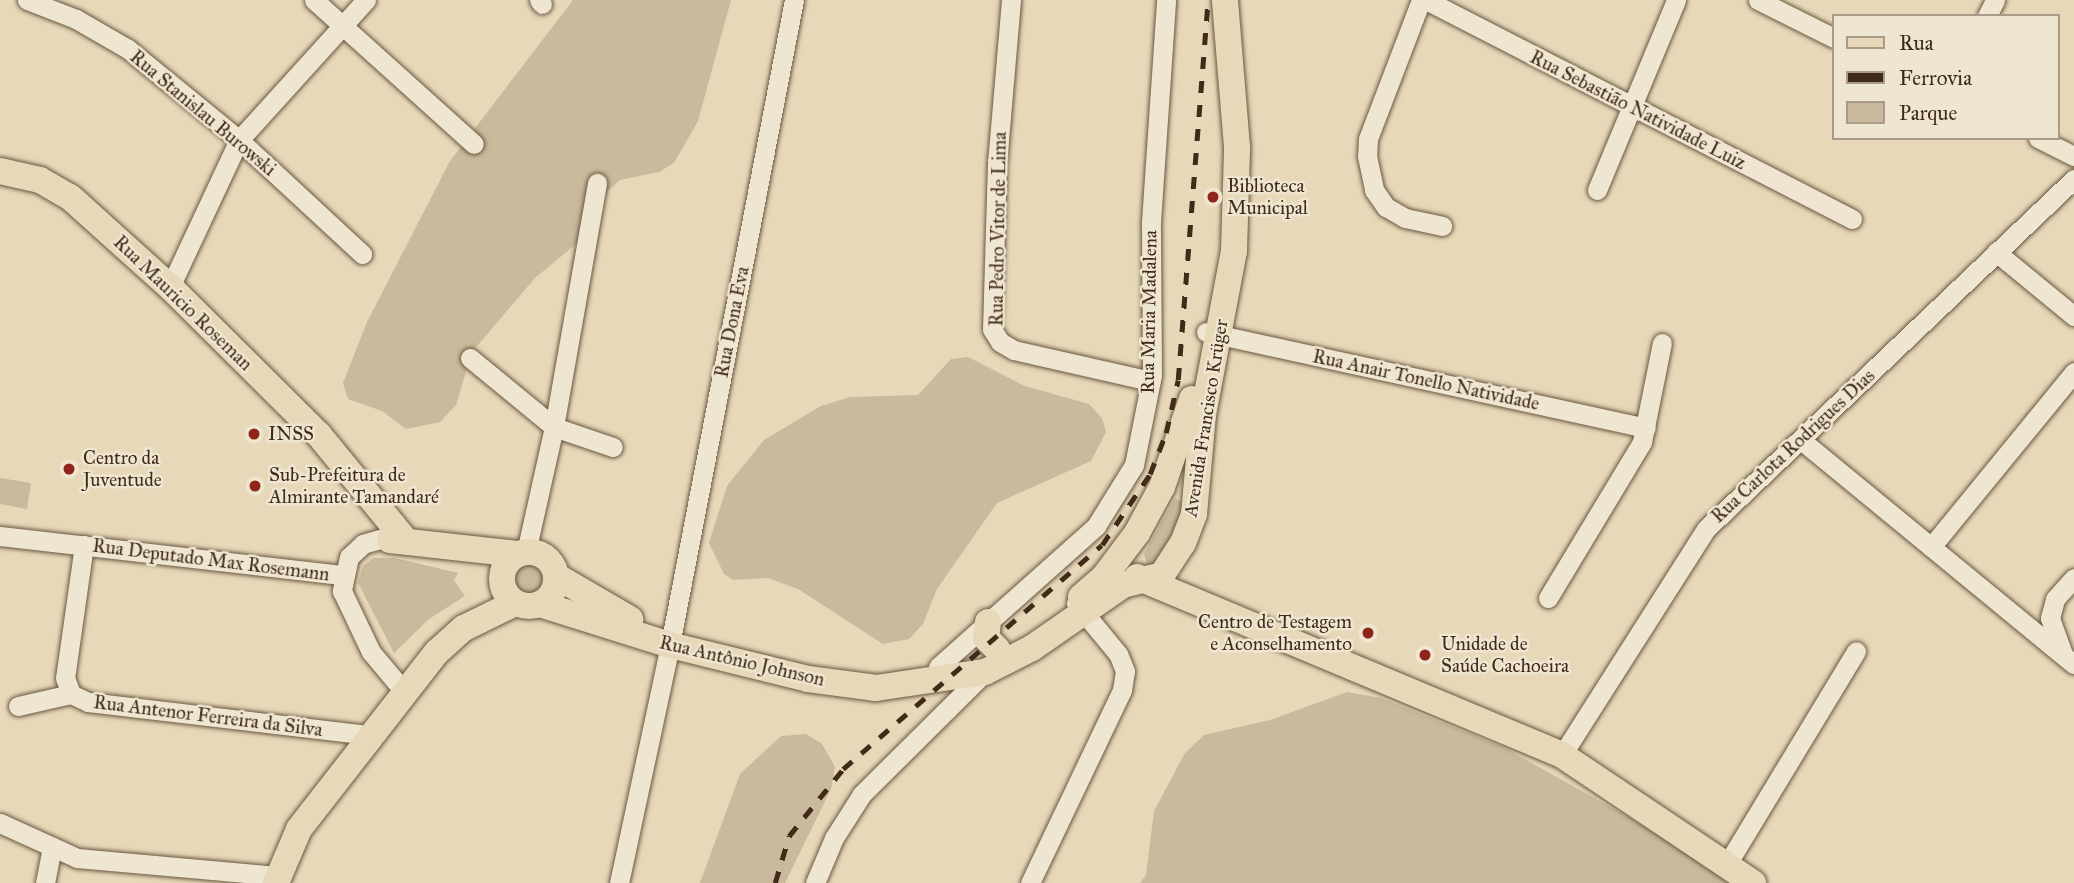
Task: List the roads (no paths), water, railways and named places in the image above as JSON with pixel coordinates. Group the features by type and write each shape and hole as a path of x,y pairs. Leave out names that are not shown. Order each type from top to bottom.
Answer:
{"main road":[{"name":"Avenida Francisco Krüger","path":"947,671 1024,637 1123,585 1153,577 1183,542 1194,502 1195,472 1221,250 1234,224 1237,147 1225,0"},
{"name":"Rua Mauricio Roseman","path":"0,171 40,180 70,197 170,287 319,435 393,540"},
{"name":"Avenida Francisco Krüger","path":"947,671 985,672 1032,648 1080,607 1126,551 1162,488 1190,411 1212,333"},
{"path":"1162,488 1180,486 1194,502"},
{"path":"393,540 469,551 517,580 552,593 556,576"},
{"path":"1126,551 1130,568 1153,577 1181,598 1562,755 1753,883"},
{"name":"Rua Antônio Johnson","path":"517,580 549,561 556,576 605,607 671,639"},
{"name":"Rua Antônio Johnson","path":"517,580 671,639 846,685 876,688 947,671"},
{"path":"362,743 396,682 458,619 517,580"},
{"path":"277,879 299,829 362,743 437,652 517,580"},
{"path":"980,629 997,649"}],"street":[{"name":"Rua Stanislau Burowski","path":"27,0 76,19 128,49 239,140 362,254"},
{"path":"314,0 474,144"},
{"path":"170,287 239,140 366,0"},
{"name":"Rua Dona Eva","path":"619,883 671,639 794,0"},
{"name":"Rua Pedro Vitor de Lima","path":"1011,0 997,162 992,329 1000,342 1014,350 1151,382"},
{"name":"Rua Maria Madalena","path":"947,671 980,629 1096,526 1116,498 1134,465 1151,382 1150,222 1166,0"},
{"path":"1423,0 1368,139 1367,156 1379,200 1405,218 1442,226"},
{"name":"Rua Sebastião Natividade Luiz","path":"1423,0 1852,219"},
{"path":"1597,190 1676,0"},
{"path":"1758,0 1832,37"},
{"path":"2042,140 2074,156"},
{"name":"Rua Carlota Rodrigues Dias","path":"1562,755 1706,529 2074,179"},
{"path":"517,580 554,427 597,183"},
{"path":"1996,252 2074,316"},
{"name":"Rua Anair Tonello Natividade","path":"1212,333 1646,428"},
{"path":"1549,598 1646,428 1662,343"},
{"path":"470,358 554,427 613,447"},
{"path":"1931,547 2074,372"},
{"path":"1801,440 2069,660"},
{"name":"Rua Deputado Max Rosemann","path":"0,536 342,575 346,603 371,652 396,682"},
{"path":"342,575 353,552 393,540"},
{"name":"Rua Antenor Ferreira da Silva","path":"84,545 65,678 71,694 88,702 362,743"},
{"path":"2069,660 2050,618 2055,599 2074,578"},
{"path":"1030,883 1122,690 1125,671 1118,654 1080,607"},
{"path":"1726,866 1856,651"},
{"path":"947,671 947,713"},
{"path":"815,883 834,838 862,794 947,713 985,672"},
{"path":"18,706 71,694"},
{"path":"0,823 77,858 277,879"},
{"path":"45,883 52,847"}],"railway":[{"path":"775,883 789,836 843,769 1102,545 1150,474 1166,433 1178,380 1208,0"}],"place":[{"name":"Biblioteca Municipal","path":"1213,197"},
{"name":"INSS","path":"254,434"},
{"name":"Centro da Juventude","path":"69,469"},
{"name":"Sub-Prefeitura de Almirante Tamandaré","path":"255,486"},
{"name":"Centro de Testagem e Aconselhamento","path":"1368,633"},
{"name":"Unidade de Saúde Cachoeira","path":"1425,655"}]}
